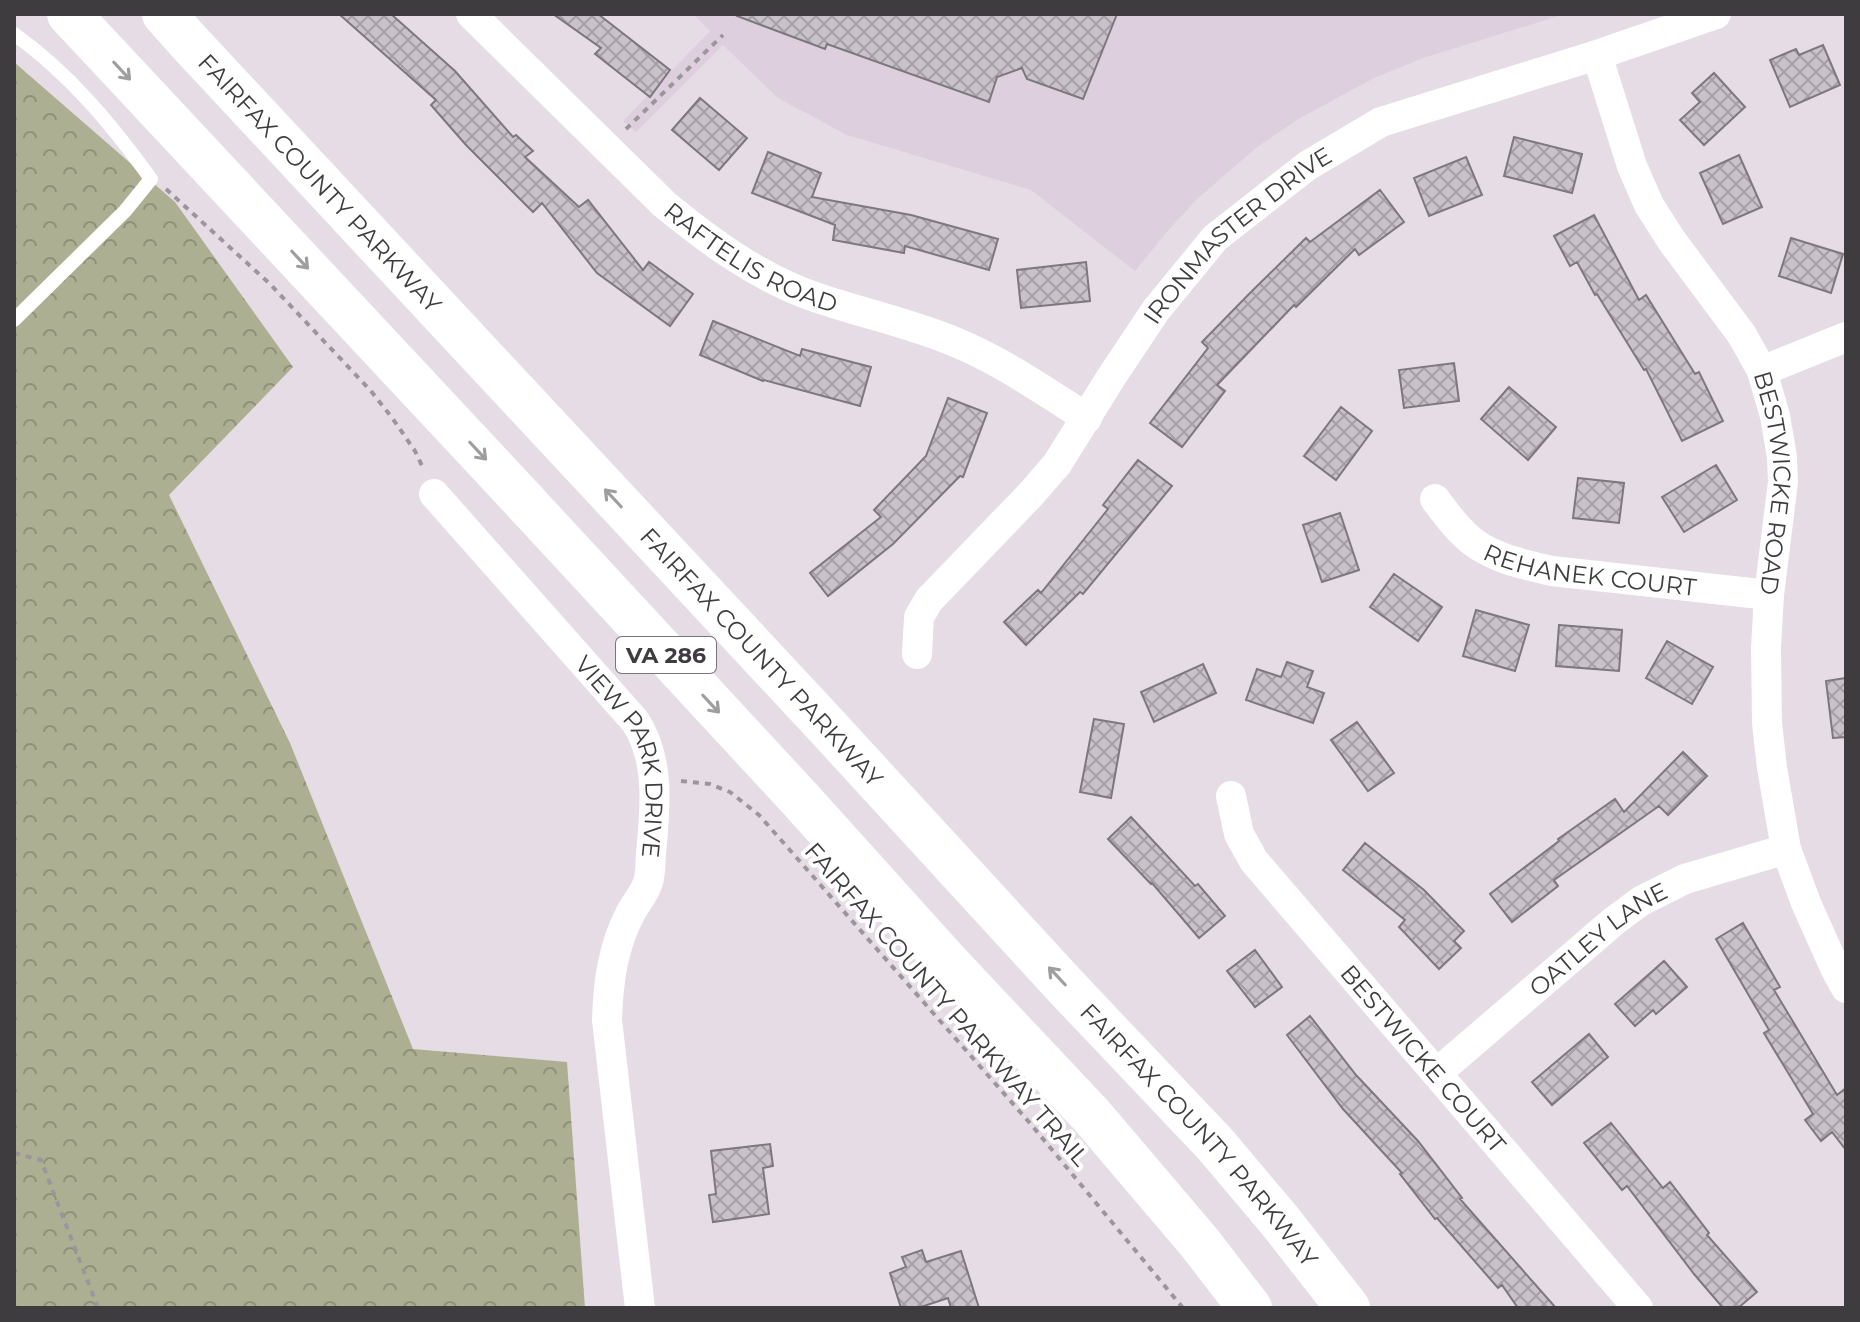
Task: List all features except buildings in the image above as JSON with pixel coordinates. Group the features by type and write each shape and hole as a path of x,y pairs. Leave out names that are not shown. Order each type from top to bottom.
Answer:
{"highway":[{"name":"VA 286","path":"69,14 1091,1115 1199,1242 1250,1308"},
{"name":"FAIRFAX COUNTY PARKWAY","path":"164,14 1215,1144 1348,1308"}],"street":[{"name":"RAFTELIS ROAD","path":"471,14 664,204 729,253 812,296 956,342 1002,365 1087,418"},
{"name":"IRONMASTER DRIVE","path":"917,654 919,617 929,600 1057,464 1156,310 1215,238 1307,166 1381,122 1597,55 1716,14"},
{"name":"BESTWICKE ROAD","path":"1597,55 1632,166 1649,205 1742,335 1762,371 1775,416 1783,482 1769,595 1766,648 1767,723 1774,783 1786,849 1806,903 1846,988"},
{"path":"1762,371 1846,337"},
{"name":"VIEW PARK DRIVE","path":"434,494 635,721 647,747 653,772 655,805 649,883 630,913 615,951 607,1009 640,1308"},
{"name":"REHANEK COURT","path":"1435,499 1465,537 1492,554 1522,564 1552,571 1769,595"},
{"name":"BESTWICKE COURT","path":"1231,796 1239,834 1254,861 1638,1308"},
{"name":"OATLEY LANE","path":"1437,1073 1641,901 1685,879 1786,849"}],"lane":[{"path":"14,34 56,67 121,137 151,179 125,211 14,320"}],"path":[{"path":"607,148 723,35"},
{"path":"151,179 162,185 270,284 371,391 415,451 434,494"},
{"name":"FAIRFAX COUNTY PARKWAY TRAIL","path":"653,772 667,779 710,784 730,792 759,815 1029,1122 1183,1308"},
{"path":"14,1153 41,1160 98,1308"}],"shaded area":[{"path":"693,14 1565,14 1423,58 1374,78 1300,118 1257,147 1198,198 1135,271 1031,190 847,135 778,98 723,45 636,132 623,121 710,31"}],"green space":[{"path":"14,62 175,202 293,367 169,495 290,743 413,1049 567,1062 585,1308 14,1308"}]}
